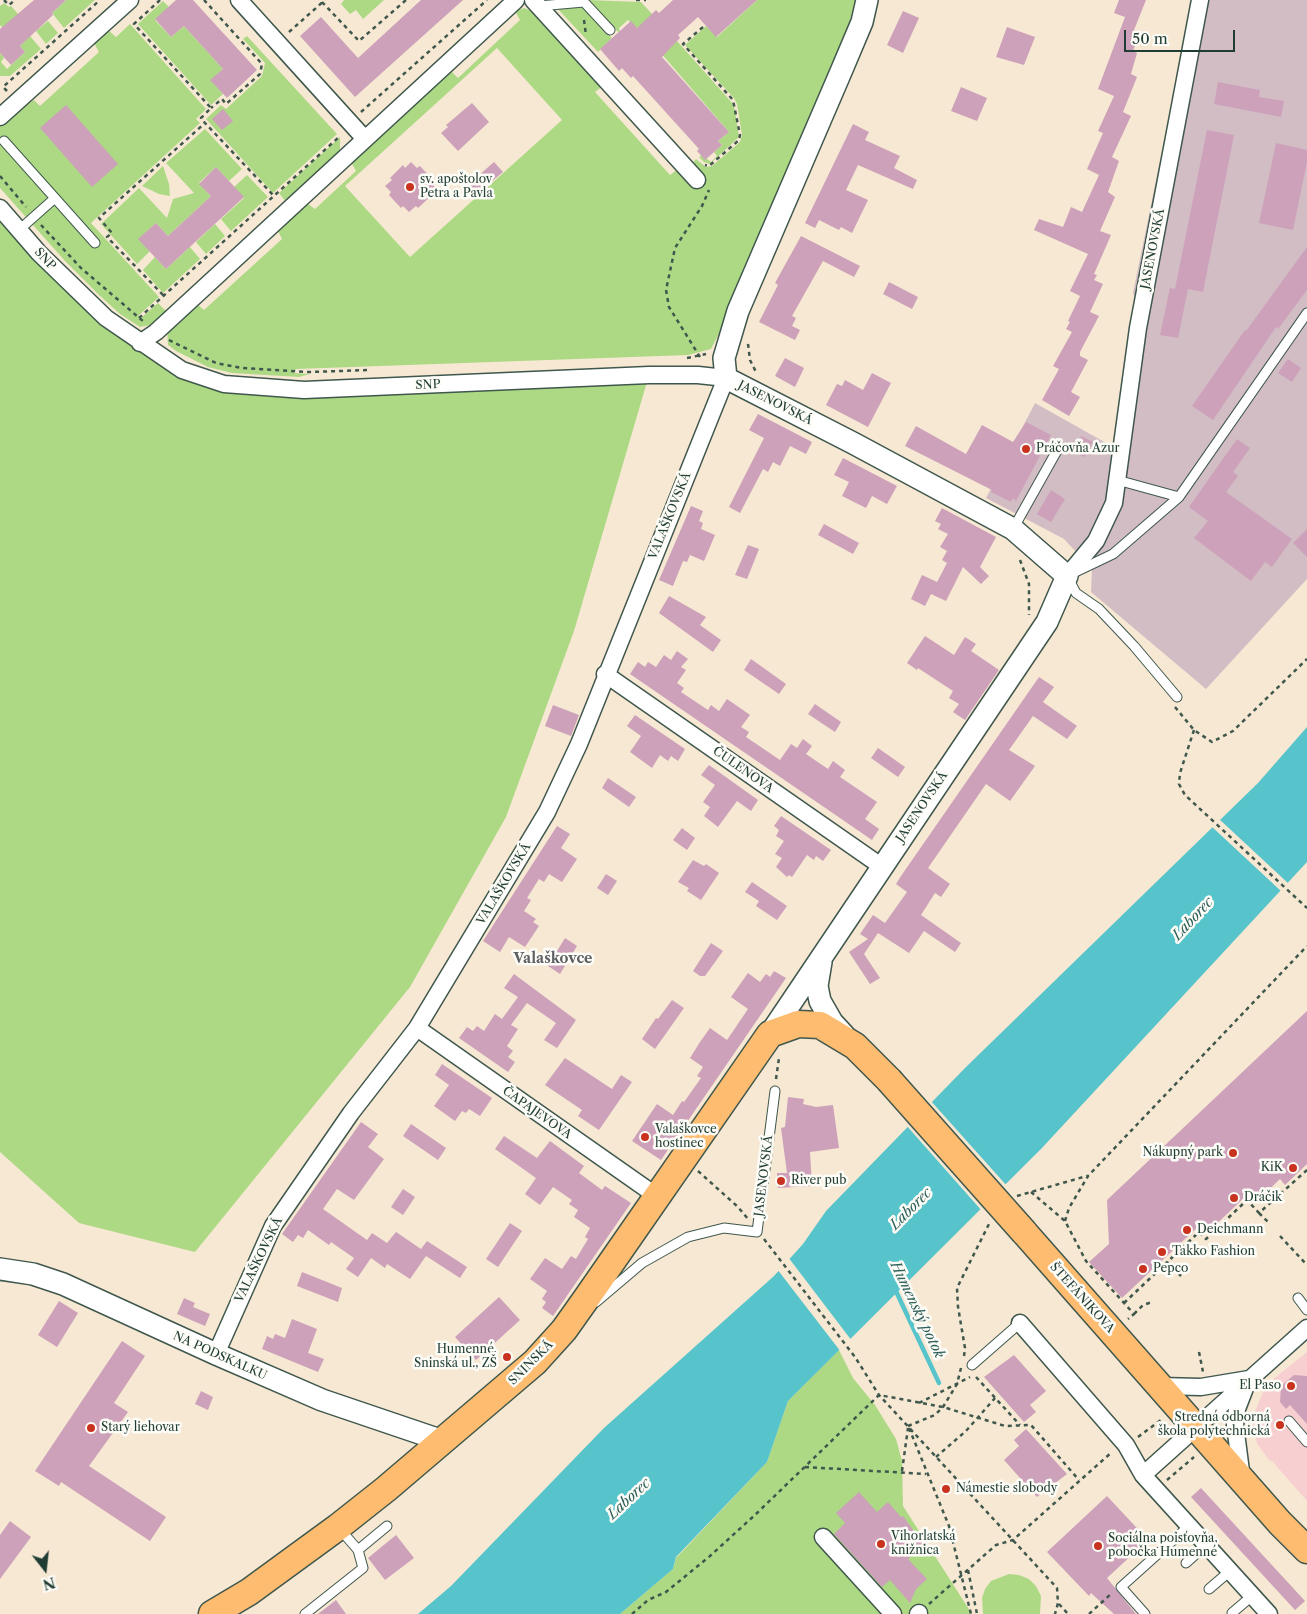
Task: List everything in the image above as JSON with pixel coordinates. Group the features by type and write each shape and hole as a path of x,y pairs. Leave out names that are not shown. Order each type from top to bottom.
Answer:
{"main road":[{"name":"ŠTEFÁNIKOVA","path":"775,1042 787,1027 810,1023 820,1025 855,1046 889,1080 1196,1428 1307,1550"},
{"name":"SNINSKÁ","path":"212,1614 249,1592 338,1527 535,1362 564,1330 658,1197 775,1042"}],"street":[{"path":"0,116 130,0"},
{"path":"240,0 365,139"},
{"path":"140,344 156,332 516,0"},
{"name":"JASENOVSKÁ","path":"867,0 862,22 738,310 724,358 726,378 853,443 1013,529 1067,576"},
{"name":"JASENOVSKÁ","path":"775,1042 822,957 1047,622 1067,576 1096,541 1114,503 1138,328 1200,0"},
{"path":"536,3 703,183"},
{"name":"SNP","path":"0,208 79,294 106,318 140,344 182,370 224,384 304,390 649,375 698,375 726,378"},
{"name":"VALAŠKOVSKÁ","path":"216,1354 273,1226 351,1113 417,1028 547,812 579,744 605,674 726,378"},
{"name":"ČULENOVA","path":"605,674 882,866"},
{"path":"822,957 817,980 820,1001 832,1022 855,1046"},
{"name":"ČAPAJEVOVA","path":"417,1028 658,1197"},
{"name":"NA PODSKALKU","path":"0,1269 33,1274 62,1284 322,1400 443,1440"},
{"path":"1020,1323 1126,1445 1143,1475 1269,1614"},
{"path":"1143,1475 1307,1328"},
{"path":"1160,1386 1201,1387 1249,1379"},
{"path":"1242,1479 1235,1425 1237,1409 1249,1379"},
{"path":"822,1537 893,1614"}],"lane":[{"path":"536,3 584,2 610,30"},
{"path":"4,141 95,243"},
{"path":"19,230 55,198"},
{"path":"1177,698 1134,646 1099,609 1076,593 1067,576 1113,554 1178,497 1307,313"},
{"path":"1013,529 1059,447"},
{"path":"1117,480 1178,497"},
{"name":"JASENOVSKÁ","path":"757,1232 775,1091"},
{"path":"564,1330 642,1263 688,1237 724,1228 757,1232"},
{"path":"1298,1298 1307,1310"},
{"path":"972,1365 1020,1323"},
{"path":"1289,1421 1307,1442"},
{"path":"358,1550 386,1526"},
{"path":"1145,1614 1118,1589 1189,1526"},
{"path":"305,1614 363,1568 358,1550 338,1527"},
{"path":"1186,1563 1206,1545"},
{"path":"1209,1588 1230,1571"},
{"path":"1232,1613 1252,1596"}],"path":[{"path":"4,0 9,6 15,0"},
{"path":"160,0 134,24 212,108"},
{"path":"204,0 262,64 260,74 226,104 222,99 201,118 274,196"},
{"path":"285,35 324,1 358,42 406,0"},
{"path":"356,116 487,0"},
{"path":"636,0 646,0"},
{"path":"703,26 683,44 734,100 740,136 739,140 716,160"},
{"path":"163,295 107,237 112,232 99,218 205,124"},
{"path":"139,318 339,137"},
{"path":"700,357 669,307 666,290 675,248 702,206 703,183 712,170 709,166"},
{"path":"0,176 34,217 81,268 156,332 188,351 216,363 242,368 309,372 361,369 379,371"},
{"path":"678,359 700,357 707,354"},
{"path":"741,362 750,360 760,378"},
{"path":"1020,560 1029,584 1029,622"},
{"path":"1307,659 1233,732 1212,742 1194,730 1180,773 1180,784 1185,794 1307,908"},
{"path":"1065,1221 1069,1208 1088,1176 1307,946"},
{"path":"775,1042 775,1091"},
{"path":"692,1167 738,1207 757,1232"},
{"path":"1259,1213 1307,1170"},
{"path":"1031,1192 1065,1221 1086,1261 1134,1314"},
{"path":"1124,1303 1199,1232 1206,1239 1247,1200 1269,1223"},
{"path":"1280,1236 1307,1265"},
{"path":"768,1244 855,1358 879,1395 1057,1588 1058,1604 1055,1614"},
{"path":"1167,1262 1181,1276"},
{"path":"908,1426 935,1414 943,1407 957,1384 965,1348 957,1288"},
{"path":"1127,1320 1143,1305 1152,1302"},
{"path":"1199,1352 1204,1378"},
{"path":"918,1403 974,1375 1020,1425"},
{"path":"879,1395 943,1407 1005,1426 1031,1425 1079,1480"},
{"path":"632,1614 648,1600 666,1592 702,1562 805,1467 879,1395"},
{"path":"936,1457 966,1431 995,1398"},
{"path":"919,1614 996,1545 1013,1540 1107,1455 1126,1445 1161,1420"},
{"path":"902,1471 908,1426"},
{"path":"908,1426 949,1526 971,1614"},
{"path":"1163,1483 1194,1457"},
{"path":"805,1467 902,1471 927,1474"},
{"path":"968,1570 977,1614"},
{"path":"1089,1614 1118,1589"},
{"path":"1058,1604 1068,1614"}],"shaded area":[{"path":"1193,0 1307,0 1307,579 1206,689 1091,592 1092,569 1064,539 986,498 1035,403 1115,448 1136,301 1133,293"},
{"name":"Stredná odborná škola polytechnická","path":"1307,1352 1307,1501 1257,1444 1252,1418 1266,1385"}],"green space":[{"path":"66,0 95,0 64,28 52,13"},
{"path":"344,0 384,0 363,19 356,10 350,14 341,4"},
{"path":"587,0 641,2 652,14 640,31 628,20 619,28 620,31 618,32 592,3"},
{"path":"757,0 855,0 850,20 821,96 738,297 711,349 688,355 296,369 294,373 310,374 299,377 232,373 208,367 168,345 167,330 197,304 204,310 282,239 278,231 279,227 304,205 308,204 315,209 356,171 352,164 354,161 451,71 458,78 520,20 515,11 524,8 535,12 603,86 595,92 670,175 678,169 698,186 706,179 692,164 696,159 706,167 712,166 740,142 742,135 737,104 734,98 685,45 706,26 717,37","holes":["497,48 562,120 410,257 345,186"]},
{"path":"163,1 169,7 155,20 171,37 184,26 223,69 211,80 223,94 211,105 138,24"},
{"path":"4,3 9,7 11,6 20,16 4,29 0,25 0,6"},
{"path":"581,6 586,8 612,38 598,52 556,7"},
{"path":"48,21 58,33 46,44 36,31"},
{"path":"130,24 206,109 196,119 200,123 91,223 159,297 138,316 141,318 158,303 166,311 150,325 140,327 120,314 99,295 65,261 0,188 0,126 34,100 40,106 99,52 94,43 108,30 116,37"},
{"path":"30,36 41,49 10,76 0,76 0,53 4,58 1,62 7,69 25,52 20,46"},
{"path":"247,36 337,134 273,193 206,119 221,105 226,109 262,76 265,63 243,39"},
{"path":"677,41 734,105 739,137 710,164 704,162 699,157 702,155 711,162 717,156 714,152 722,145 718,141 729,132 660,52"},
{"path":"205,129 242,169 229,181 216,167 199,183 211,196 168,236 156,223 139,239 150,251 137,264 101,224 139,188 167,218 173,199 194,193 166,163"},
{"path":"340,137 340,149 336,156 286,202 279,193"},
{"path":"163,166 169,184 170,196 159,194 142,186"},
{"path":"247,175 268,197 231,231 221,219 244,198 234,187"},
{"path":"0,208 106,319 224,384 649,375 574,631 506,817 410,987 195,1252 79,1223 0,1152"},
{"path":"215,224 225,236 206,254 196,242"},
{"path":"190,247 200,259 163,293 143,270 155,257 166,269"},
{"path":"839,1350 853,1378 875,1405 896,1439 902,1461 903,1506 972,1614 620,1614 673,1569 676,1558 767,1462 788,1401"},
{"path":"1009,1574 1029,1579 1036,1586 1041,1596 1040,1614 983,1614 982,1598 985,1589 991,1581"}],"water":[{"name":"Laborec","path":"1307,727 1307,862 1041,1149 788,1401 767,1462 676,1557 673,1569 620,1614 418,1614 451,1586 604,1428 774,1276 803,1244 826,1211 965,1068 1258,783"}],"pier":[{"path":"1218,818 1289,884 1282,892 1210,825"},
{"path":"930,1100 1007,1186 982,1211 906,1125"},
{"path":"788,1257 852,1341 841,1352 777,1269"}],"building":[{"path":"34,0 66,0 20,46 25,52 11,65 0,53 0,29"},
{"path":"176,0 193,0 257,70 227,98 210,80 223,69 184,26 171,37 155,19"},
{"path":"421,0 463,0 355,97 300,36 321,17 358,58"},
{"path":"673,0 757,0 716,37 698,17 678,35 680,38 662,57 729,132 718,141 722,145 705,160 697,151 699,149 633,76 631,78 622,68 619,71 600,49 631,21 637,28 656,10 659,13"},
{"path":"1119,0 1146,0 1132,35 1138,37 1133,51 1137,53 1131,74 1137,77 1123,112 1131,116 1112,157 1119,161 1108,192 1115,197 1100,231 1111,235 1094,274 1097,275 1094,280 1103,284 1090,312 1099,316 1080,352 1080,356 1088,360 1071,392 1080,397 1069,416 1042,400 1059,369 1053,366 1072,332 1066,329 1080,296 1070,291 1088,254 1034,230 1039,219 1063,227 1071,207 1082,212 1099,175 1087,169 1103,133 1098,131 1114,96 1098,89 1125,17 1114,13"},
{"path":"903,11 919,18 903,53 887,45"},
{"path":"1007,27 1035,37 1024,65 996,57"},
{"path":"1218,82 1260,90 1259,97 1284,101 1281,117 1214,104"},
{"path":"961,87 987,98 977,121 951,111"},
{"path":"472,103 489,122 458,151 441,133 448,127 446,125"},
{"path":"66,105 118,164 92,187 40,128"},
{"path":"223,109 233,121 222,130 212,119"},
{"path":"853,124 869,132 865,140 900,156 894,168 917,180 913,189 858,165 846,190 868,200 852,233 841,227 839,230 819,220 815,228 805,223"},
{"path":"1207,130 1234,135 1203,292 1188,289 1178,338 1160,335 1170,288 1175,289"},
{"path":"1276,143 1307,150 1307,162 1293,230 1259,223"},
{"name":"sv. apoštolov Petra a Pavla","path":"411,162 417,168 420,166 432,179 430,181 436,188 429,194 431,196 418,208 416,206 409,212 403,206 401,208 389,195 391,192 385,186 403,165 405,168"},
{"path":"494,162 503,172 477,194 469,184"},
{"path":"216,167 244,197 166,269 138,239 156,223 168,236 211,196 199,184"},
{"path":"801,236 860,266 854,277 823,261 792,316 796,318 792,326 800,330 795,340 759,322 778,285 775,283"},
{"path":"1307,247 1307,290 1278,329 1276,327 1213,420 1192,406 1245,330"},
{"path":"889,282 918,297 912,309 883,294"},
{"path":"785,358 804,368 795,387 775,376"},
{"path":"1288,359 1301,368 1292,382 1278,373"},
{"path":"872,373 891,383 868,427 826,405 837,384 842,386 845,380 863,390"},
{"path":"758,414 812,442 806,454 790,446 780,466 773,462 768,472 763,469 740,513 729,507 764,438 749,430"},
{"path":"1026,422 1051,435 1016,501 1013,498 1011,502 991,492 992,490 905,446 916,426 966,454 982,425 1013,442"},
{"path":"1081,436 1093,442 1084,457 1073,451"},
{"path":"1237,439 1250,448 1233,472 1238,476 1226,492 1292,539 1272,567 1265,562 1251,581 1194,538 1208,521 1189,507"},
{"path":"843,458 897,486 887,504 872,496 866,508 842,496 849,482 834,475"},
{"path":"1051,490 1065,499 1051,522 1037,514"},
{"path":"691,506 703,511 699,521 703,523 701,529 715,535 704,561 690,555 687,562 683,561 673,586 659,580"},
{"path":"942,508 996,537 980,567 989,576 981,584 963,567 946,601 931,594 925,606 911,599 922,575 937,582 947,563 942,560 947,551 940,547 948,534 938,529 941,524 935,521"},
{"path":"824,524 859,543 853,554 818,535"},
{"path":"1307,529 1307,557 1293,543"},
{"path":"748,545 759,549 747,579 735,575"},
{"path":"669,596 706,617 700,625 721,640 713,652 659,613"},
{"path":"925,636 954,655 965,637 976,644 971,651 999,670 965,720 953,712 959,704 949,698 953,691 907,663"},
{"path":"677,651 688,659 681,667 686,670 677,683 684,688 681,692 708,710 711,705 719,711 727,699 750,715 741,727 749,732 746,737 780,760 791,744 797,748 803,739 812,746 806,754 828,769 833,761 845,770 840,777 877,802 865,819 879,829 872,840 630,674 638,662 645,667 648,662 656,667 664,655 671,660"},
{"path":"751,659 786,684 779,694 744,670"},
{"path":"1039,677 1054,687 1043,702 1077,726 1067,739 1033,716 1009,750 1035,766 1010,801 986,784 928,868 950,884 941,897 935,893 921,915 961,943 955,952 924,931 909,953 878,933 864,954 880,978 870,984 849,952 868,939 860,934 873,915 885,923 907,892 896,884"},
{"path":"815,704 841,722 835,732 808,714"},
{"path":"553,705 579,715 571,736 545,726"},
{"path":"635,715 685,749 678,761 671,756 668,761 660,755 652,768 630,752 641,736 627,726"},
{"path":"878,748 905,767 898,777 871,758"},
{"path":"709,765 758,800 751,811 737,801 718,827 704,816 710,807 703,802 715,785 701,775"},
{"path":"608,778 636,797 629,807 602,788"},
{"path":"781,816 831,850 823,861 816,856 814,860 807,855 792,877 789,875 787,877 776,867 782,858 775,854 784,841 776,836 779,830 774,826"},
{"path":"557,826 570,834 561,848 577,859 562,882 549,874 544,882 539,879 527,898 531,900 524,911 536,919 533,922 539,926 525,947 509,937 500,952 483,941"},
{"path":"682,828 695,838 687,850 673,840"},
{"path":"693,860 704,866 706,864 719,873 701,900 687,891 689,888 678,882"},
{"path":"606,874 617,881 608,895 597,888"},
{"path":"752,882 787,906 777,920 756,906 759,901 745,892"},
{"path":"565,938 577,946 560,974 548,966"},
{"path":"711,943 723,951 705,976 700,976 693,971"},
{"path":"774,971 786,978 661,1160 632,1141 657,1104 673,1115 701,1078 697,1076 703,1067 690,1058 710,1028 727,1040 748,1009 731,997 748,973 760,982 766,974 770,977"},
{"path":"514,974 576,1020 557,1048 544,1040 556,1023 527,1003 511,1025 518,1029 507,1046 513,1051 508,1057 515,1062 508,1072 459,1038 467,1027 473,1031 477,1026 484,1031 495,1014 502,1019 518,997 504,988"},
{"path":"672,1000 684,1008 655,1049 642,1039 656,1018 658,1019"},
{"name":"Nákupný park","path":"1307,1011 1307,1164 1285,1185 1280,1179 1255,1203 1247,1195 1207,1233 1200,1225 1122,1298 1089,1262 1109,1244 1107,1200"},
{"path":"565,1058 612,1089 621,1075 632,1082 599,1130 578,1116 582,1110 545,1085"},
{"path":"442,1064 492,1098 480,1116 469,1109 466,1113 462,1111 455,1121 434,1106 449,1085 435,1075"},
{"path":"788,1097 804,1099 803,1104 816,1107 833,1105 839,1148 810,1152 812,1186 778,1188 777,1173 787,1173 781,1128 785,1127"},
{"path":"361,1122 378,1134 368,1147 384,1159 354,1200 337,1189 323,1209 367,1240 372,1233 387,1243 396,1232 421,1249 427,1241 467,1267 460,1278 426,1256 410,1279 387,1264 385,1268 371,1258 358,1277 346,1269 354,1258 331,1242 329,1245 308,1230 303,1238 298,1235 293,1242 282,1234"},
{"path":"411,1124 446,1148 438,1160 403,1136"},
{"path":"504,1136 537,1158 550,1141 584,1166 579,1173 602,1190 605,1186 631,1203 553,1316 542,1308 546,1302 542,1299 547,1291 530,1279 545,1258 562,1269 571,1256 576,1259 588,1239 585,1237 590,1228 574,1217 578,1210 569,1204 572,1200 553,1187 540,1205 525,1194 536,1178 495,1149"},
{"path":"403,1189 415,1197 403,1215 391,1207"},
{"path":"510,1223 522,1231 498,1267 486,1259"},
{"path":"302,1272 342,1288 338,1302 297,1286"},
{"path":"499,1297 520,1320 476,1360 455,1337"},
{"path":"184,1298 195,1303 193,1307 210,1314 205,1326 177,1314"},
{"path":"59,1301 78,1313 57,1347 38,1335"},
{"path":"292,1319 317,1329 308,1353 324,1359 318,1372 262,1349 267,1336 273,1339 275,1334 285,1338"},
{"name":"Starý liehovar","path":"122,1341 145,1356 114,1403 128,1412 89,1466 166,1517 150,1541 61,1482 59,1486 35,1471"},
{"path":"1014,1355 1046,1391 1030,1405 1036,1412 1024,1422 984,1377"},
{"path":"1294,1375 1307,1376 1307,1424 1290,1405 1286,1409 1280,1402 1281,1386"},
{"path":"201,1391 213,1397 208,1410 195,1404"},
{"path":"1026,1429 1067,1474 1037,1497 1004,1460 1019,1446 1014,1440"},
{"path":"1201,1488 1305,1601 1295,1610 1191,1497"},
{"name":"Vihorlatská knižnica","path":"859,1492 877,1512 888,1502 901,1517 903,1516 916,1534 930,1540 908,1559 927,1579 916,1589 910,1603 890,1580 882,1587 834,1534 845,1523 836,1513"},
{"name":"Sociálna poisťovňa, pobočka Humenné","path":"1107,1496 1148,1540 1107,1578 1136,1614 1114,1614 1091,1593 1089,1596 1047,1552"},
{"path":"10,1521 31,1537 0,1579 0,1535"},
{"path":"396,1535 414,1558 385,1580 368,1558"},
{"path":"336,1600 346,1614 318,1614"}],"waterway":[{"name":"Humenský potok","path":"894,1287 939,1383"}],"place":[{"name":"sv. apoštolov Petra a Pavla","path":"410,187"},
{"name":"Práčovňa Azur","path":"1026,449"},
{"name":"Valaškovce hostinec","path":"645,1137"},
{"name":"Nákupný park","path":"1233,1153"},
{"name":"KiK","path":"1293,1168"},
{"name":"River pub","path":"781,1181"},
{"name":"Dráčik","path":"1234,1198"},
{"name":"Deichmann","path":"1187,1230"},
{"name":"Takko Fashion","path":"1162,1252"},
{"name":"Pepco","path":"1143,1269"},
{"name":"Humenné, Sninská ul., ZŠ","path":"507,1357"},
{"name":"El Paso","path":"1291,1386"},
{"name":"Stredná odborná škola polytechnická","path":"1280,1425"},
{"name":"Starý liehovar","path":"91,1428"},
{"name":"Námestie slobody","path":"946,1489"},
{"name":"Vihorlatská knižnica","path":"881,1544"},
{"name":"Sociálna poisťovňa, pobočka Humenné","path":"1098,1546"}],"district":[{"name":"Valaškovce","path":"553,959"}]}
